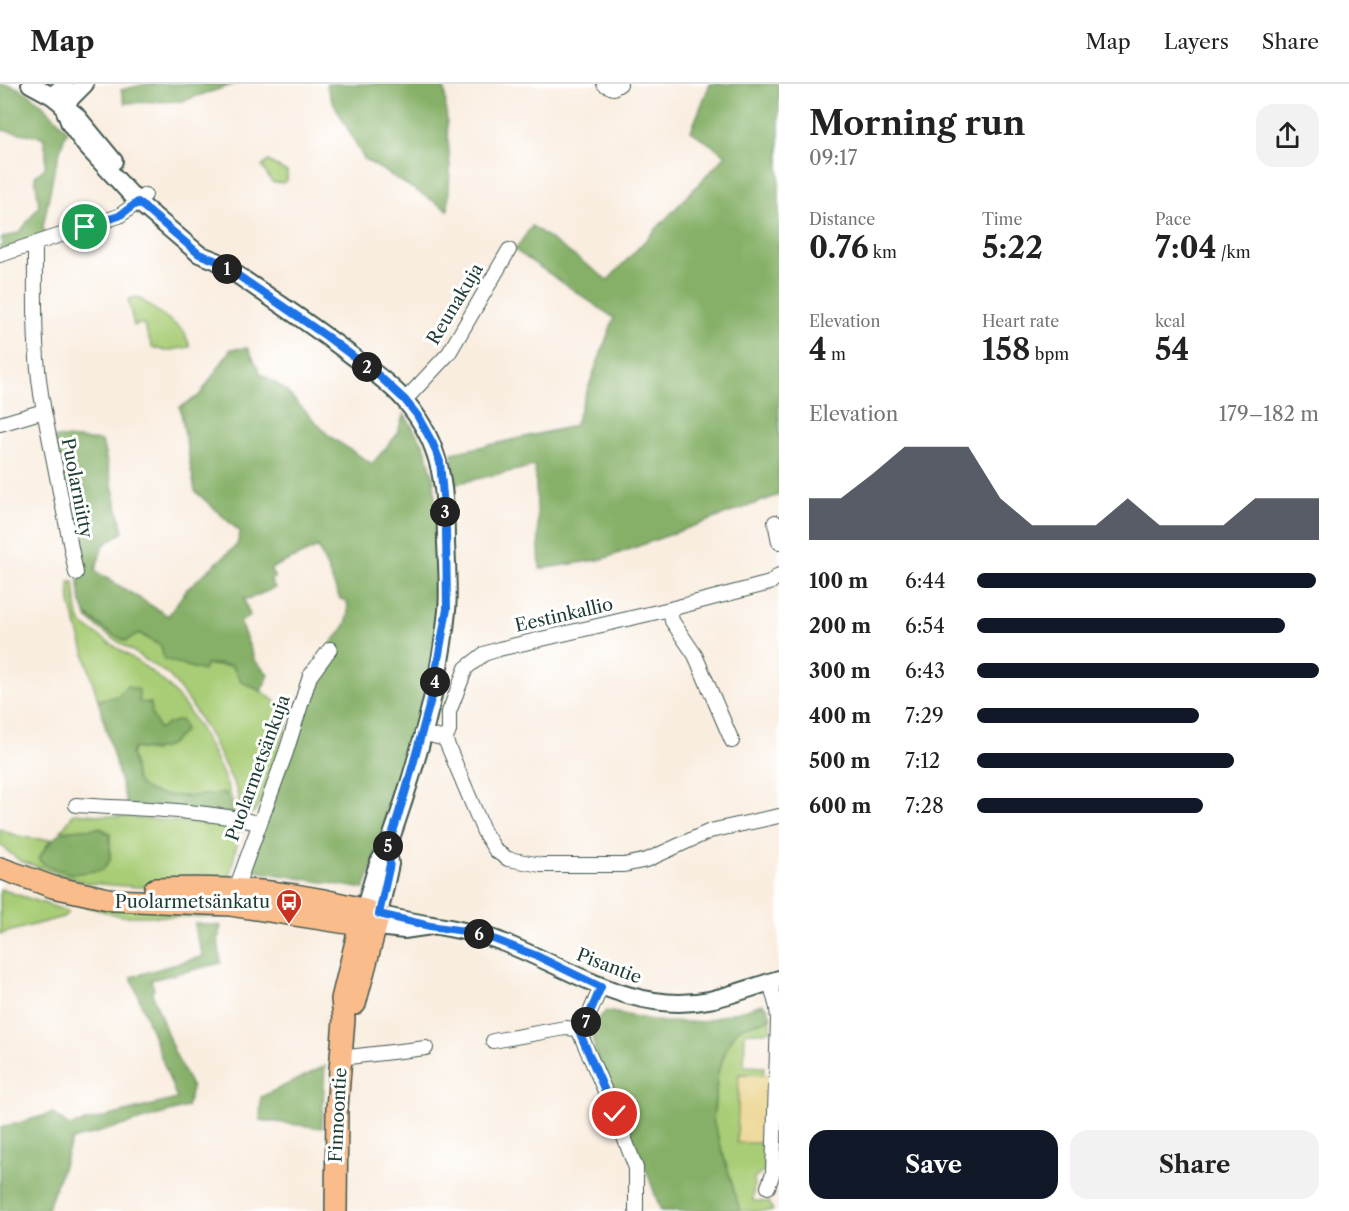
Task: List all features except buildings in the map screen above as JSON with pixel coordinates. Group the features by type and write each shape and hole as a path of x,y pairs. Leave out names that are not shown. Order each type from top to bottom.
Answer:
{"main road":[{"path":"0,855 57,880 101,889 233,896"},
{"path":"0,868 53,887 113,900 291,894 344,903 370,919"},
{"name":"Finnoontie","path":"336,1211 337,1108 344,1019 355,1003 370,919"}],"street":[{"name":"Finnoontie","path":"30,84 76,115 141,199 206,246 217,261 378,375 405,400 427,432 440,462 446,529 447,609 440,657 422,732 388,848 390,864 370,919"},
{"path":"57,101 65,84"},
{"path":"57,101 85,84"},
{"path":"604,84 612,88 620,84"},
{"path":"0,255 119,216 141,199"},
{"name":"Puolarniitty","path":"35,244 37,377 76,573"},
{"name":"Reunakuja","path":"405,400 449,353 509,250"},
{"path":"0,424 44,411"},
{"path":"775,522 779,542"},
{"name":"Eestinkallio","path":"445,739 449,731 449,712 466,668 484,654 670,609 774,579"},
{"path":"670,609 672,621 700,666 732,741"},
{"name":"Puolarmetsänkuja","path":"233,896 286,752 310,675 330,650"},
{"path":"422,732 445,739 484,832 496,851 508,859 541,865 624,865 647,860 710,831 779,816"},
{"path":"76,805 181,812 239,818 258,823"},
{"name":"Pisantie","path":"370,919 471,932 537,956 601,987 629,997 668,1003 709,1000 775,981"},
{"path":"768,1187 773,1173 778,1019 775,981"},
{"path":"493,1041 566,1028 578,1029 585,1024 601,987"},
{"path":"578,1029 636,1168 636,1211"},
{"path":"340,1058 426,1048"}],"green space":[{"path":"0,84 10,85 29,94 68,131 54,171 43,227 47,237 0,252 0,246 3,245 0,239 20,232 39,206 35,176 45,168 46,151 43,137 1,130"},
{"path":"146,84 235,84 182,101 125,103 121,90"},
{"path":"326,84 443,84 450,168 448,210 364,159 331,98"},
{"path":"710,84 779,84 779,495 603,559 540,569 535,466 454,484 452,453 574,426 614,318 515,250 532,226 608,280 726,155 691,131"},
{"path":"268,161 287,172 287,180 284,183 272,182 262,167"},
{"path":"138,297 184,331 190,347 165,351 152,347 144,325 140,323 134,326 128,299"},
{"path":"248,348 261,374 283,388 329,436 372,464 396,436 404,414 425,447 434,480 439,555 438,619 431,663 403,781 364,889 256,871 251,866 318,672 335,648 332,642 344,628 347,619 347,601 340,599 318,547 270,569 275,578 270,579 275,588 244,599 250,616 240,622 255,661 269,675 261,691 242,682 231,665 207,664 203,671 164,659 161,646 139,633 126,641 107,631 89,617 88,619 81,603 55,437 102,441 123,532 103,545 95,571 168,616 187,589 237,545 240,532 195,491 180,407 199,396 231,349"},
{"path":"69,582 74,582 77,612 82,624 151,671 181,701 201,731 219,766 232,799 235,814 230,814 226,793 192,796 165,795 144,788 137,781 131,754 134,748 154,751 167,724 159,729 148,711 135,701 119,698 98,700 70,603"},
{"path":"88,617 126,641 138,633 171,651 196,661 209,665 231,665 242,682 261,691 284,708 288,724 258,807 254,812 243,815 236,788 210,736 191,704 169,675 105,633"},
{"path":"127,686 139,690 139,702 151,703 152,714 159,729 181,720 185,730 168,746 157,750 134,748 131,754 137,781 144,788 165,795 192,796 226,793 230,803 230,814 127,805 98,700 118,696"},
{"path":"74,813 233,826 239,834 230,875 210,883 139,887 87,883 20,861 0,845 0,829 25,837 51,839 39,858 110,860 110,833 100,828 61,831"},
{"path":"100,828 110,834 110,860 103,870 71,874 43,864 39,858 52,840 64,832"},
{"path":"0,889 69,913 63,917 0,934"},
{"path":"37,892 219,913 221,917 120,916"},
{"path":"195,923 221,926 218,939 221,963 151,980 154,989 152,993 173,1049 192,1088 187,1107 72,1140 47,1211 0,1211 0,1128 53,1113 69,1126 177,1099 131,977 203,956 195,932"},
{"path":"763,1004 768,1008 771,1017 742,1027 736,1032 728,1045 718,1072 713,1120 740,1211 661,1211 645,1166 597,1059 590,1027 606,1011 663,1022 701,1022"},
{"path":"771,1017 771,1030 745,1032 744,1066 764,1067 763,1075 739,1074 737,1142 769,1143 766,1169 754,1179 753,1201 769,1202 773,1211 740,1211 713,1120 718,1072 728,1045 736,1032 742,1027"},
{"path":"325,1066 322,1128 260,1120 261,1097"}],"sand":[{"path":"739,1074 771,1075 769,1143 737,1143"}],"place":[{"name":"Puolarmetsänkatu","path":"289,925"}],"route":[{"path":"85,227 119,216 138,202 199,254 217,261 378,375 405,400 417,415 440,462 446,529 447,609 431,699 388,848 390,864 379,914 430,926 471,932 496,940 537,956 601,987 585,1024 578,1029 615,1114"}]}
